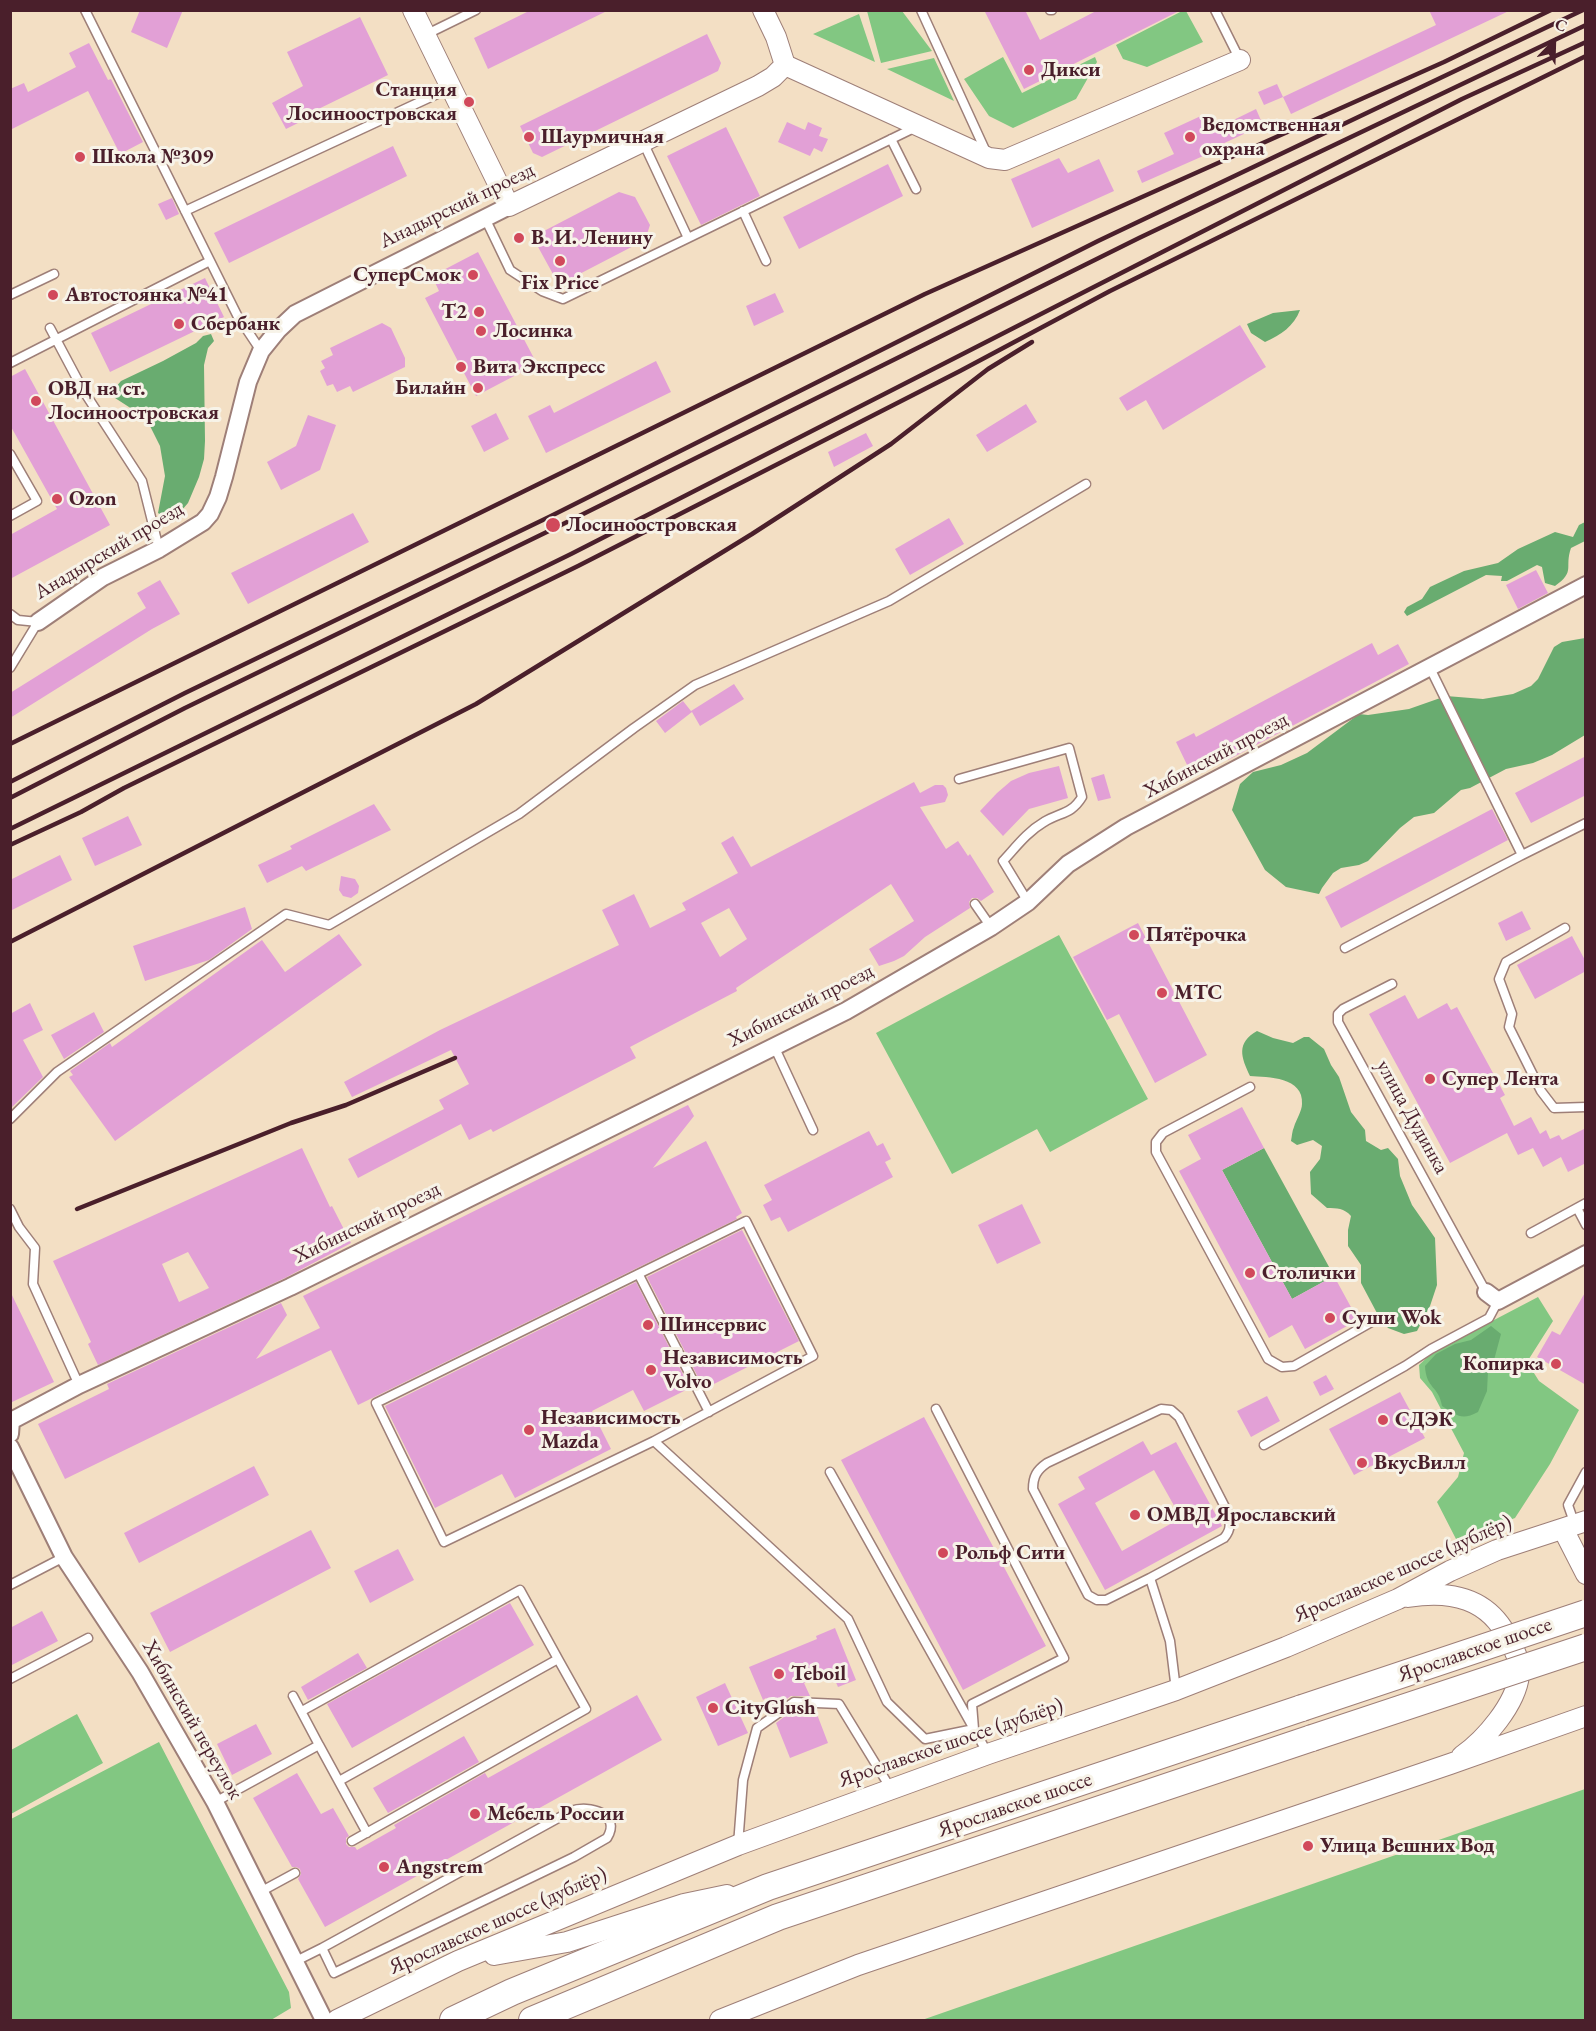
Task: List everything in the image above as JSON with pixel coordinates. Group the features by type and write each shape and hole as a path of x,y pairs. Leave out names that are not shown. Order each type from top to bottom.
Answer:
{"main road":[{"name":"Ярославское шоссе","path":"453,2020 513,1992 768,1887 1586,1613"},
{"name":"Ярославское шоссе","path":"532,2020 778,1917 1586,1647"}],"street":[{"path":"413,10 509,206"},
{"path":"763,10 785,65 989,158 1005,159 1240,60"},
{"name":"Анадырский проезд","path":"38,622 103,577 159,549 203,522 210,514 221,487 248,382 261,351 295,314 509,206 758,86 774,77 785,65"},
{"name":"Хибинский проезд","path":"11,1421 79,1385 290,1287 846,1011 991,927 1028,902 1068,864 1126,827 1586,585"},
{"path":"1492,1296 1586,1254"},
{"path":"10,1434 11,1421"},
{"name":"Хибинский переулок","path":"10,1447 64,1557 140,1672 215,1802 324,2020"},
{"path":"1574,1525 1586,1574"},
{"name":"Ярославское шоссе (дублёр)","path":"337,2020 458,1961 738,1845 988,1754 1176,1690 1286,1647 1398,1599 1450,1570 1497,1550 1574,1525"},
{"path":"1398,1599 1446,1594 1472,1601 1489,1612 1503,1628 1517,1654 1520,1673 1514,1693 1506,1708 1470,1750 1450,1764"},
{"path":"720,2020 858,1965 1586,1716"},
{"path":"458,1961 567,1942 684,1904 768,1887"}],"lane":[{"path":"85,10 241,322 261,351"},
{"path":"425,35 476,10"},
{"path":"921,10 989,158"},
{"path":"1215,10 1240,60"},
{"path":"185,211 451,88"},
{"path":"485,218 510,270 542,291 563,299 919,125"},
{"path":"891,139 916,189"},
{"path":"643,142 688,238"},
{"path":"743,211 766,261"},
{"path":"10,363 210,261"},
{"path":"10,295 54,274"},
{"path":"50,328 83,390 142,481 159,549"},
{"path":"10,454 37,501 10,516"},
{"path":"10,1119 57,1072 286,914 329,925 519,814 695,685 889,601 1086,484"},
{"path":"10,614 18,621 38,622"},
{"name":"Анадырский проезд","path":"10,668 38,622"},
{"path":"1430,668 1522,855"},
{"path":"959,779 1069,748 1082,797 1075,808 1045,821 1025,835 1003,861 1028,902"},
{"path":"1345,948 1586,823"},
{"path":"975,904 991,927"},
{"path":"1565,928 1506,962 1499,979 1512,1014 1509,1027 1541,1091 1554,1108 1586,1107"},
{"name":"улица Дудинка","path":"1392,984 1343,1009 1338,1014 1338,1022 1492,1296"},
{"path":"774,1045 813,1130"},
{"path":"1250,1087 1164,1133 1156,1142 1156,1152 1268,1359 1282,1367 1294,1366 1375,1320"},
{"path":"1531,1233 1586,1203"},
{"path":"1577,1208 1586,1224"},
{"path":"10,1209 19,1227 35,1248 33,1284 79,1385"},
{"path":"747,1221 813,1356 654,1441 444,1542 376,1403 639,1275 747,1221"},
{"path":"639,1275 708,1412"},
{"path":"1264,1445 1489,1318 1492,1296"},
{"path":"936,1409 1064,1658 972,1704 974,1729"},
{"path":"1161,1409 1171,1410 1179,1417 1231,1523 1229,1532 1224,1538 1150,1578 1106,1600 1097,1600 1088,1595 1033,1489 1033,1480 1037,1470 1047,1463 1161,1409"},
{"path":"654,1441 848,1619 887,1702 925,1739 974,1729"},
{"path":"830,1472 988,1754"},
{"path":"1574,1525 1568,1504 1586,1472"},
{"path":"10,1585 64,1557"},
{"path":"1150,1578 1170,1641 1176,1690"},
{"path":"302,1711 520,1590 586,1709 352,1841"},
{"path":"10,1680 88,1638"},
{"path":"339,1781 558,1659"},
{"path":"293,1696 367,1833"},
{"path":"738,1845 743,1780 757,1728 794,1702 839,1704 891,1789"},
{"path":"215,1802 319,1745"},
{"path":"294,1962 571,1811 578,1808 597,1810 606,1814 609,1819 611,1826 607,1838 574,1857 334,1973 322,1948"},
{"path":"260,1892 295,1873"}],"green space":[{"path":"1184,10 1203,42 1147,67 1123,59 1116,45"},
{"path":"867,11 902,11 932,51 881,63"},
{"path":"859,14 875,62 813,34"},
{"path":"1003,57 1022,93 1095,57 1097,62 1076,99 1013,128 989,116 964,79"},
{"path":"934,58 954,101 887,69"},
{"path":"1300,310 1286,329 1265,342 1251,333 1247,324 1273,313"},
{"path":"211,334 214,341 208,348 204,365 204,459 188,503 182,510 166,518 158,513 165,476 160,446 146,418 115,398 115,388 121,381 196,343 203,336"},
{"path":"1585,522 1585,541 1571,548 1567,573 1555,586 1545,583 1542,567 1537,565 1507,581 1501,581 1502,576 1486,575 1407,616 1404,612 1407,607 1422,599 1430,587 1464,571 1498,563 1518,549 1555,532 1573,537 1579,525"},
{"path":"1585,638 1585,735 1552,755 1533,763 1506,769 1470,788 1461,790 1434,813 1414,817 1368,861 1341,868 1333,873 1319,894 1286,887 1265,870 1232,810 1240,784 1253,772 1281,765 1307,753 1359,714 1368,715 1409,709 1446,696 1483,699 1513,694 1531,686 1538,679 1554,647 1562,642"},
{"path":"1059,935 1148,1099 1050,1152 1037,1129 952,1174 876,1033"},
{"path":"1257,1031 1293,1043 1309,1037 1324,1049 1339,1077 1351,1112 1365,1130 1366,1141 1381,1150 1388,1148 1398,1159 1400,1176 1412,1205 1435,1238 1437,1285 1430,1306 1417,1331 1404,1334 1388,1328 1378,1315 1361,1283 1361,1265 1348,1246 1351,1216 1340,1209 1327,1208 1311,1194 1310,1172 1320,1159 1322,1146 1313,1140 1297,1145 1291,1141 1302,1107 1301,1095 1297,1088 1284,1080 1250,1076 1242,1051 1246,1040"},
{"path":"1264,1148 1334,1276 1292,1299 1222,1170"},
{"path":"1538,1297 1553,1321 1527,1362 1539,1381 1579,1410 1550,1464 1515,1518 1456,1539 1437,1502 1458,1477 1464,1453 1432,1392 1420,1378 1419,1365 1433,1352"},
{"path":"1491,1326 1501,1334 1494,1360 1488,1371 1487,1391 1478,1412 1459,1416 1442,1406 1428,1379 1425,1366 1436,1354 1455,1344 1471,1340"},
{"path":"77,1714 103,1763 11,1814 11,1750"},
{"path":"159,1742 289,1992 291,2008 271,2020 11,2020 11,1819"},
{"path":"1585,1789 1585,2020 922,2020"}],"building":[{"path":"140,10 183,10 167,48 131,32"},
{"path":"531,10 609,10 488,69 474,38"},
{"path":"984,10 1025,10 1040,40 1098,10 1181,10 1024,89"},
{"path":"1429,10 1511,10 1291,114 1283,97 1436,25"},
{"path":"360,17 388,75 300,118 302,121 286,129 272,103 303,86 287,52"},
{"path":"707,34 721,63 718,71 542,157 533,153 520,126"},
{"path":"89,43 108,80 111,79 143,142 120,154 88,91 10,130 10,89 24,83 28,92 76,67 69,53"},
{"path":"1277,84 1283,97 1264,105 1258,92"},
{"path":"1256,109 1263,125 1218,146 1219,149 1142,183 1137,171 1174,154 1164,133 1203,115 1211,131"},
{"path":"787,122 805,130 808,122 822,128 819,136 828,139 822,152 814,148 810,156 778,142"},
{"path":"726,127 760,196 701,225 667,156"},
{"path":"393,146 407,176 229,263 214,233"},
{"path":"1059,158 1068,173 1099,159 1114,191 1032,228 1011,179"},
{"path":"888,164 903,196 799,249 783,217"},
{"path":"619,192 635,197 650,225 645,240 566,281 554,276 537,245 542,232"},
{"path":"172,198 179,214 166,220 158,204"},
{"name":"Лосинка","path":"478,252 537,364 476,396 425,298 439,291 432,276"},
{"path":"205,278 224,317 110,372 91,333"},
{"path":"775,293 784,312 754,326 746,306"},
{"path":"382,323 391,328 405,358 405,367 353,392 350,386 337,392 333,384 327,386 320,371 325,368 321,361 333,355 330,348"},
{"path":"1240,325 1266,367 1163,430 1146,400 1127,411 1119,398"},
{"name":"Лосиноостровская","path":"656,361 671,392 546,453 528,416 550,405 554,413"},
{"path":"25,369 110,525 10,579 10,535 57,509 10,425 10,377"},
{"path":"1026,404 1037,422 987,452 976,435"},
{"path":"496,413 509,439 484,452 471,426"},
{"path":"308,415 336,425 320,470 281,490 267,462 296,446"},
{"path":"866,433 873,446 834,467 828,452"},
{"path":"353,513 369,542 248,604 231,573"},
{"path":"949,518 964,544 910,575 895,549"},
{"path":"1536,570 1548,593 1518,609 1506,585"},
{"path":"160,580 180,614 152,629 10,718 10,693 146,608 137,593"},
{"path":"1372,643 1378,655 1398,644 1409,664 1228,760 1225,754 1190,771 1176,742 1194,733 1196,737"},
{"path":"734,684 744,699 700,726 692,712 665,733 656,721 683,701 691,711"},
{"path":"1586,756 1586,795 1531,823 1515,793"},
{"path":"1059,766 1068,798 1029,809 1003,836 980,811 1011,781 1029,773"},
{"path":"1104,774 1111,798 1098,801 1091,778"},
{"path":"914,782 920,793 935,785 943,785 946,788 948,795 945,802 920,807 946,849 958,841 968,856 970,854 994,892 981,901 972,898 969,902 970,908 925,937 904,956 879,966 869,949 914,921 891,884 736,988 737,991 630,1047 636,1058 493,1132 491,1129 469,1140 461,1124 358,1178 348,1159 444,1109 439,1100 469,1084 451,1050 352,1097 344,1082 440,1030 619,945 602,910 634,894 650,928 686,910 682,903 738,873 721,843 733,836 751,867","holes":["729,908 747,939 720,957 701,923"]},
{"path":"374,804 391,830 306,871 302,866 267,883 258,865 292,849 290,846"},
{"path":"1492,809 1508,840 1341,928 1325,897"},
{"path":"128,816 142,845 95,866 82,838"},
{"path":"60,855 72,880 10,911 10,880"},
{"path":"341,876 355,879 359,886 358,893 351,898 343,896 339,890"},
{"path":"245,907 252,929 209,960 145,981 133,946"},
{"path":"1522,911 1531,929 1506,941 1498,923"},
{"path":"1138,923 1207,1055 1155,1083 1119,1014 1107,1020 1073,957"},
{"path":"339,934 362,965 115,1141 69,1077 73,1075 70,1071 110,1043 112,1047 262,940 285,972"},
{"path":"1572,936 1586,962 1586,971 1535,999 1517,965"},
{"path":"1405,995 1418,1019 1447,1003 1451,1010 1457,1007 1505,1095 1500,1098 1514,1126 1531,1117 1540,1134 1546,1130 1550,1139 1559,1135 1562,1140 1586,1128 1586,1163 1568,1172 1561,1157 1543,1167 1533,1148 1518,1155 1507,1133 1450,1163 1369,1014"},
{"path":"30,1003 43,1030 23,1040 43,1077 10,1109 10,1014"},
{"path":"94,1012 104,1032 64,1059 51,1035"},
{"path":"688,1105 694,1116 653,1168 706,1141 742,1213 736,1217 737,1219 358,1405 331,1350 65,1479 38,1424 109,1389 107,1384 281,1303 287,1315 256,1359 320,1328 303,1296"},
{"path":"1242,1107 1264,1148 1222,1170 1292,1299 1334,1276 1358,1320 1305,1349 1292,1325 1269,1338 1179,1171 1201,1159 1188,1135"},
{"path":"869,1131 877,1146 883,1143 891,1159 885,1162 893,1177 788,1232 780,1217 771,1221 763,1205 772,1200 764,1185"},
{"path":"302,1148 330,1207 332,1206 351,1243 285,1278 98,1365 88,1344 91,1342 53,1261","holes":["188,1252 209,1288 179,1302 162,1264"]},
{"path":"1022,1204 1041,1243 997,1264 978,1225"},
{"path":"742,1230 799,1341 712,1385 708,1379 701,1383 647,1277"},
{"path":"636,1282 690,1388 644,1411 633,1390 592,1411 611,1449 515,1498 502,1474 435,1508 385,1406"},
{"path":"10,1291 54,1382 10,1403"},
{"path":"1586,1291 1586,1385 1537,1357 1552,1331 1560,1335"},
{"path":"1326,1375 1334,1389 1320,1396 1313,1382"},
{"path":"1400,1392 1425,1438 1354,1475 1329,1429"},
{"path":"1267,1396 1280,1421 1251,1437 1237,1411"},
{"name":"Рольф Сити","path":"924,1417 1046,1646 963,1690 841,1460"},
{"path":"1143,1441 1151,1455 1176,1442 1222,1526 1105,1590 1058,1504 1085,1489 1078,1477","holes":["1154,1470 1181,1518 1122,1551 1095,1503"]},
{"path":"254,1466 269,1495 139,1563 124,1533"},
{"path":"311,1530 331,1568 170,1652 150,1613"},
{"path":"398,1549 414,1580 370,1603 354,1571"},
{"path":"510,1603 534,1645 352,1748 327,1704"},
{"path":"42,1611 58,1641 10,1666 10,1628"},
{"path":"835,1628 856,1680 838,1687 831,1671 804,1683 810,1696 791,1696 771,1710 766,1698 763,1700 749,1667 817,1639 816,1636"},
{"path":"358,1653 367,1668 308,1700 301,1687"},
{"path":"725,1683 748,1733 718,1746 696,1697"},
{"name":"Мебель России","path":"637,1695 662,1740 325,1927 298,1879 301,1874 300,1869 292,1867 253,1798 297,1773 321,1814 333,1808 349,1836 346,1838 346,1844 357,1850 396,1828 394,1825 485,1773 488,1778"},
{"path":"796,1708 815,1709 828,1743 790,1758 776,1723"},
{"path":"256,1724 272,1754 232,1775 217,1744"},
{"path":"464,1736 479,1762 388,1813 373,1788"}],"railway":[{"path":"10,744 925,294 1444,62 1551,10"},
{"path":"10,782 185,693 549,517 1098,241 1583,10"},
{"path":"10,798 185,708 555,528 1139,238 1586,25"},
{"path":"10,829 571,554 1462,99 1586,42"},
{"path":"10,845 578,566 960,371 1110,291 1586,56"},
{"path":"10,942 476,704 752,534 891,444 988,369 1032,342"},
{"path":"77,1209 291,1123 346,1105 455,1058"}],"place":[{"name":"Дикси","path":"1029,70"},
{"name":"Станция Лосиноостровская","path":"469,102"},
{"name":"Шаурмичная","path":"529,137"},
{"name":"Ведомственная охрана","path":"1190,137"},
{"name":"Школа №309","path":"80,157"},
{"name":"В. И. Ленину","path":"519,238"},
{"name":"Fix Price","path":"560,261"},
{"name":"СуперСмок","path":"473,275"},
{"name":"Автостоянка №41","path":"53,295"},
{"name":"T2","path":"479,312"},
{"name":"Сбербанк","path":"179,324"},
{"name":"Лосинка","path":"481,331"},
{"name":"Вита Экспресс","path":"461,367"},
{"name":"Билайн","path":"478,388"},
{"name":"ОВД на ст. Лосиноостровская","path":"36,401"},
{"name":"Ozon","path":"57,499"},
{"name":"Лосиноостровская","path":"553,525"},
{"name":"Пятёрочка","path":"1134,935"},
{"name":"МТС","path":"1162,993"},
{"name":"Супер Лента","path":"1430,1079"},
{"name":"Столички","path":"1250,1273"},
{"name":"Суши Wok","path":"1330,1318"},
{"name":"Шинсервис","path":"648,1325"},
{"name":"Копирка","path":"1556,1364"},
{"name":"Независимость Volvo","path":"651,1370"},
{"name":"СДЭК","path":"1383,1420"},
{"name":"Независимость Mazda","path":"529,1430"},
{"name":"ВкусВилл","path":"1362,1463"},
{"name":"ОМВД Ярославский","path":"1135,1515"},
{"name":"Рольф Сити","path":"943,1553"},
{"name":"Teboil","path":"779,1674"},
{"name":"CityGlush","path":"713,1708"},
{"name":"Мебель России","path":"475,1814"},
{"name":"Улица Вешних Вод","path":"1308,1846"},
{"name":"Angstrem","path":"384,1867"}]}
